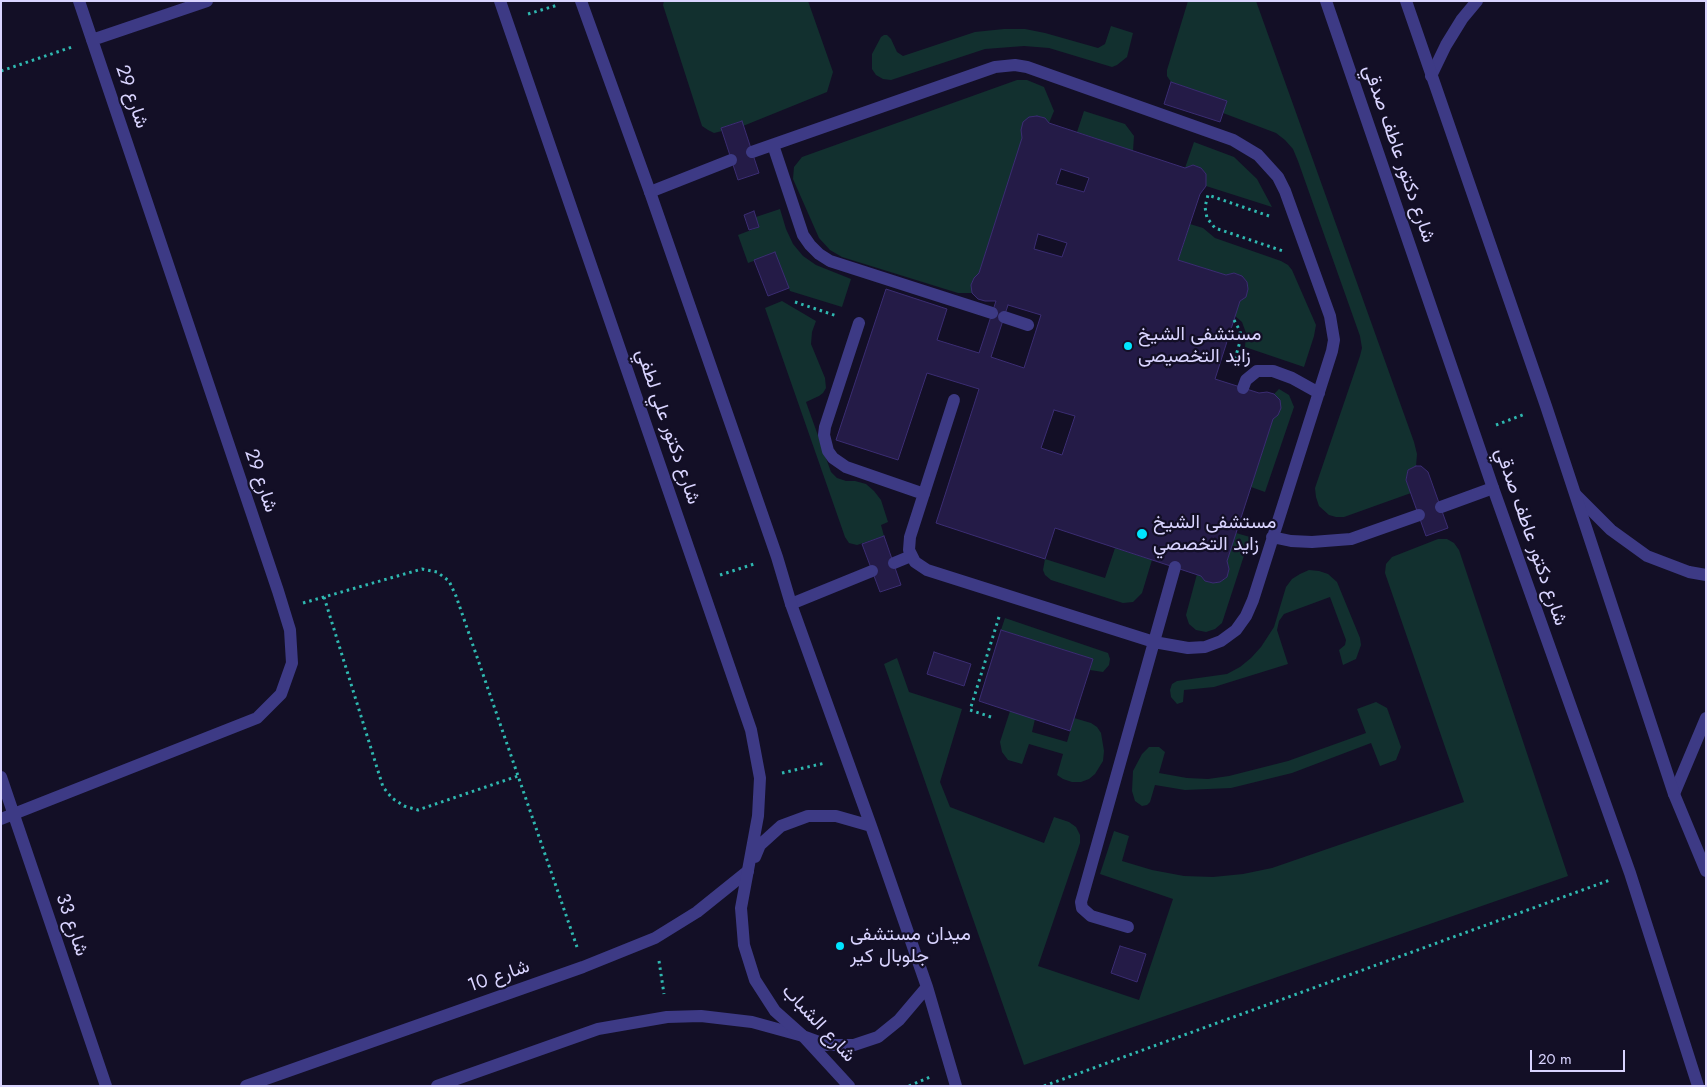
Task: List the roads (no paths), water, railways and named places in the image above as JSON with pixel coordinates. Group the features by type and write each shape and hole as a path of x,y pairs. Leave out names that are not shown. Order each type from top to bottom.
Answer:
{"street":[{"name":"شارع 29","path":"1,819 257,718 281,694 292,663 290,630 283,608 79,1"},
{"path":"92,40 208,1"},
{"name":"شارع دكتور علي لطفي","path":"500,1 751,730 760,778 758,816 748,871"},
{"path":"581,1 650,192 791,604 927,987 956,1086"},
{"name":"شارع دكتور عاطف صدقي","path":"1326,1 1493,488 1630,872 1700,1084"},
{"path":"1406,1 1546,406 1674,794 1706,871"},
{"path":"1431,76 1446,44 1462,19 1477,1"},
{"path":"752,152 994,67 1015,65 1027,67 1233,140 1258,155 1278,177 1285,191 1330,316 1334,334 1332,351 1246,616 1236,630 1221,641 1205,647 1188,648 1154,642 920,567 911,556 909,543 954,400"},
{"path":"773,145 803,235 810,246 819,254 830,260 1028,325"},
{"path":"650,192 731,160"},
{"path":"859,323 825,427 824,436 828,451 839,463 924,494"},
{"path":"1243,388 1246,380 1257,371 1272,371 1286,375 1319,394"},
{"path":"1441,506 1493,488"},
{"path":"1576,495 1611,530 1647,556 1689,572 1706,575"},
{"path":"1272,538 1312,542 1351,539 1418,514"},
{"path":"894,563 911,556"},
{"path":"1128,927 1091,916 1082,908 1081,902 1175,567"},
{"path":"791,604 872,571"},
{"path":"1674,794 1706,718"},
{"name":"شارع 33","path":"1,777 106,1086"},
{"path":"748,871 760,845 781,826 799,819 808,816 836,816 871,826"},
{"name":"شارع 10","path":"246,1086 583,967 655,938 697,912 748,871"},
{"name":"شارع الشباب","path":"748,871 741,908 744,945 755,980 775,1011 803,1036 849,1086"},
{"path":"438,1086 598,1029 667,1017 701,1016 752,1022 803,1036 827,1045 854,1045 878,1036 899,1020 927,987"}],"place":[{"name":"مستشفى الشيخ زايد التخصيصى","path":"1128,346"},
{"name":"مستشفى الشيخ زايد التخصصي","path":"1142,534"},
{"name":"ميدان مستشفى جلوبال كير","path":"840,946"}]}
